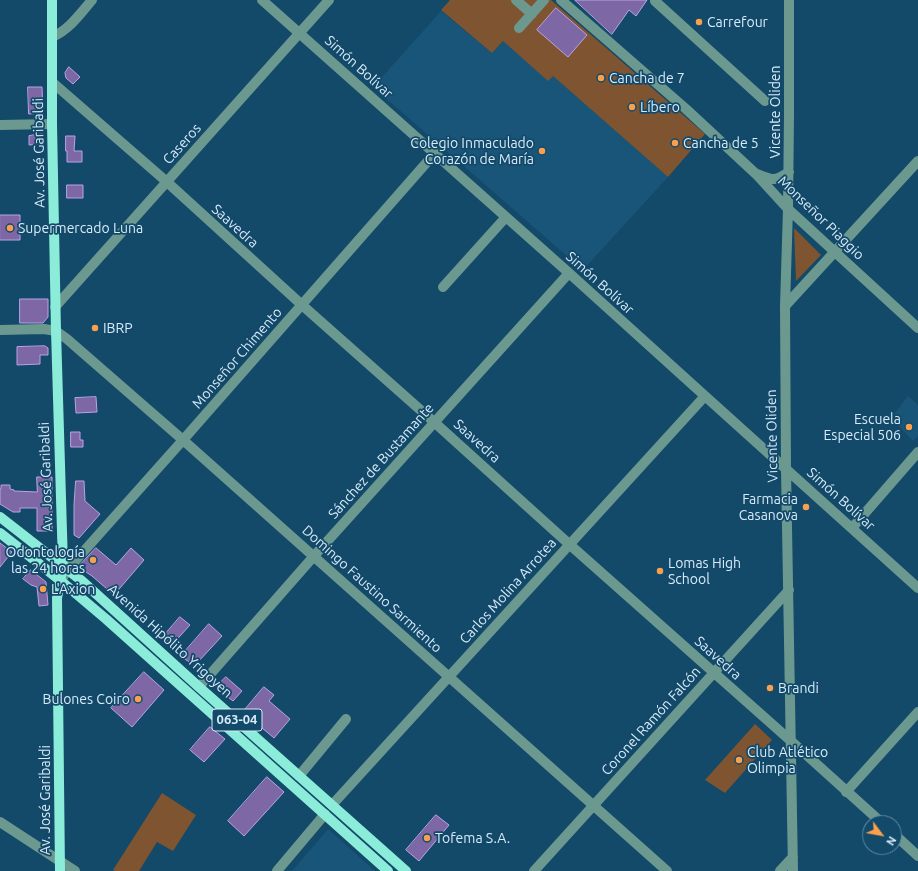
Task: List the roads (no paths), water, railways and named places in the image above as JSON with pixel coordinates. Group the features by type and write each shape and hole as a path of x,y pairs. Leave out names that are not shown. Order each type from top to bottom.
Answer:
{"main road":[{"name":"Av. José Garibaldi","path":"52,0 52,124 55,307 65,567 57,598 60,866"},
{"name":"Avenida Hipólito Yrigoyen","path":"0,516 82,581 406,871"},
{"name":"Avenida Hipólito Yrigoyen","path":"0,533 106,619 388,871"}],"street":[{"path":"52,37 60,34 66,29 92,0"},
{"name":"Simón Bolívar","path":"262,0 569,273 918,588"},
{"name":"Caseros","path":"55,307 329,0"},
{"path":"516,0 532,14"},
{"path":"520,28 544,0"},
{"name":"Monseñor Piaggio","path":"561,0 686,109 756,174 788,209 918,328"},
{"name":"Vicente Oliden","path":"789,0 789,172 785,306 786,469 793,871"},
{"path":"655,1 765,101"},
{"name":"Saavedra","path":"52,82 167,182 302,305 873,815"},
{"path":"0,124 52,124"},
{"name":"Monseñor Chimento","path":"65,567 183,440 435,153"},
{"path":"785,306 918,161"},
{"path":"756,174 772,179 780,178 789,172"},
{"path":"443,287 506,217"},
{"name":"Sánchez de Bustamante","path":"199,687 314,556 569,273"},
{"path":"0,330 44,329 56,331"},
{"name":"Domingo Faustino Sarmiento","path":"56,331 183,440 667,871"},
{"name":"Carlos Molina Arrotea","path":"332,805 704,396"},
{"path":"852,528 918,452"},
{"name":"Coronel Ramón Falcón","path":"534,871 789,590"},
{"path":"846,792 918,712"},
{"path":"299,776 346,719"},
{"path":"277,871 325,814"},
{"path":"0,822 60,866 75,871"},
{"path":"902,841 918,856"},
{"path":"780,871 793,857"}],"place":[{"name":"Carrefour","path":"699,22"},
{"name":"Cancha de 7","path":"601,78"},
{"name":"Líbero","path":"632,107"},
{"name":"Cancha de 5","path":"675,143"},
{"name":"Colegio Inmaculado Corazón de María","path":"542,151"},
{"name":"Supermercado Luna","path":"10,228"},
{"name":"IBRP","path":"95,328"},
{"name":"Escuela Especial 506","path":"909,427"},
{"name":"Farmacia Casanova","path":"806,507"},
{"name":"Odontología las 24 horas","path":"93,560"},
{"name":"Lomas High School","path":"660,571"},
{"name":"L'Axion","path":"43,589"},
{"name":"Brandi","path":"770,688"},
{"name":"Bulones Coiro","path":"138,699"},
{"name":"Club Atlético Olimpia","path":"739,760"},
{"name":"Tofema S.A.","path":"427,838"}]}
